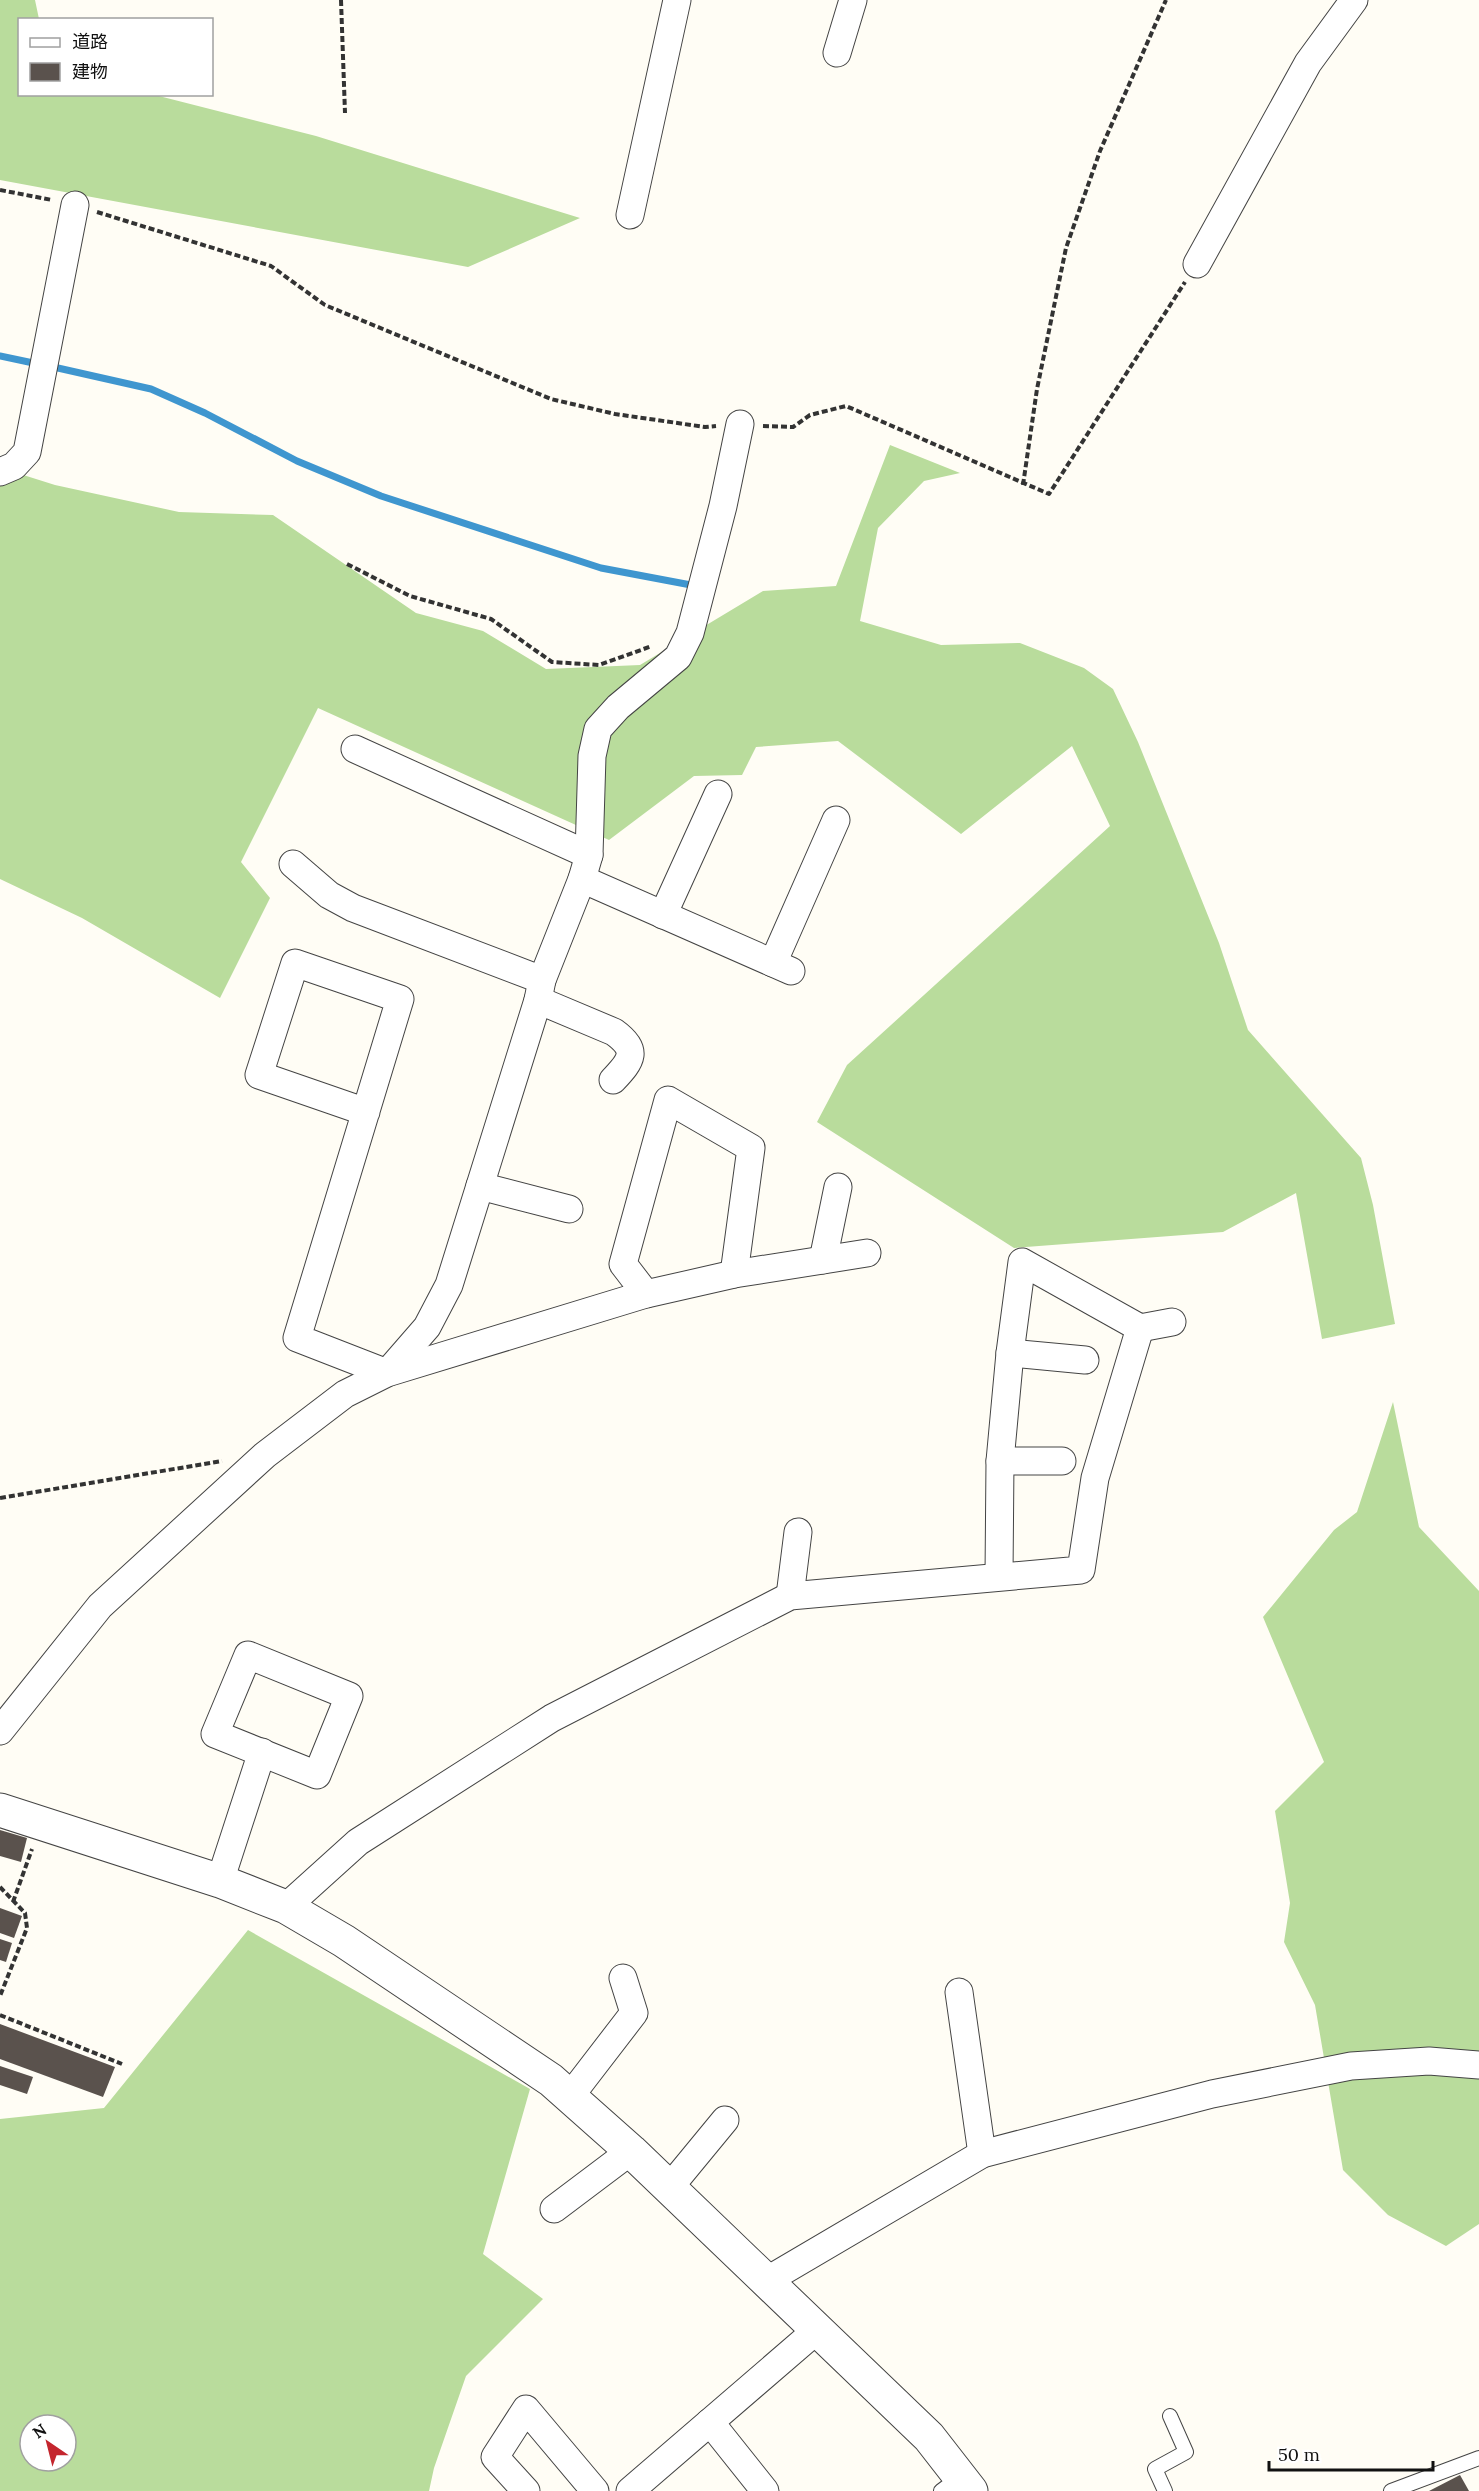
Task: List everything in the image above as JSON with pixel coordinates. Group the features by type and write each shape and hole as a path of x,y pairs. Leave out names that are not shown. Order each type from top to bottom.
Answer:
{"street":[{"path":"630,215 677,0"},
{"path":"837,53 853,0"},
{"path":"1197,264 1308,63 1354,0"},
{"path":"0,472 14,466 27,452 75,205"},
{"path":"387,1373 427,1327 449,1285 540,990 586,867 592,756 598,729 618,707 678,657 690,633 723,506 740,424"},
{"path":"355,749 586,867 663,915 782,967 836,820"},
{"path":"663,915 718,794"},
{"path":"293,864 329,895 353,908 540,990 614,1032 624,1039 630,1050 630,1062 614,1080"},
{"path":"366,1112 259,1075 295,963 400,999 366,1112 297,1338 387,1373"},
{"path":"646,1294 623,1264 668,1100 751,1148 734,1274"},
{"path":"480,1186 569,1209"},
{"path":"823,1260 838,1186"},
{"path":"0,1731 100,1606 265,1455 345,1394 387,1373 646,1294 734,1274 867,1253"},
{"path":"999,1576 1000,1461 1010,1353 1022,1262 1140,1328 1172,1322"},
{"path":"286,1907 358,1842 552,1718 790,1596 1081,1570 1095,1478 1140,1328"},
{"path":"1010,1353 1085,1360"},
{"path":"1000,1461 1062,1461"},
{"path":"790,1596 798,1533"},
{"path":"248,1655 349,1696 317,1775 262,1752 215,1734 248,1655"},
{"path":"220,1881 262,1752"},
{"path":"0,1810 220,1881 286,1907 344,1941 571,2095 818,2329 929,2438 958,2486"},
{"path":"571,2095 634,2013 623,1978"},
{"path":"958,1992 982,2154"},
{"path":"766,2281 982,2154 1212,2094 1351,2066 1430,2061 1479,2065"},
{"path":"669,2188 725,2120"},
{"path":"554,2210 631,2151"},
{"path":"644,2487 710,2422 818,2329"},
{"path":"526,2491 495,2457 526,2409 595,2491"},
{"path":"710,2422 765,2491"}],"lane":[{"path":"1165,2491 1155,2469 1186,2452 1170,2416"},
{"path":"1390,2491 1479,2458"}],"path":[{"path":"341,0 345,113"},
{"path":"1023,485 1037,389 1066,248 1100,151 1166,0"},
{"path":"0,190 75,205 271,266 325,305 551,399 615,414 705,427 740,424 793,427 810,415 846,406 1023,485 1049,494 1197,264"},
{"path":"347,564 410,596 491,619 552,662 599,664 690,633"},
{"path":"0,1498 110,1478 265,1455"},
{"path":"13,1902 41,1823"},
{"path":"0,1887 25,1913 27,1928 0,1996"},
{"path":"0,2015 122,2064"}],"green space":[{"path":"0,0 35,0 39,18 18,18 18,96 159,96 316,136 580,218 468,267 0,180"},
{"path":"890,445 960,473 924,481 878,528 860,621 941,645 1020,643 1084,668 1113,689 1138,742 1219,943 1248,1030 1361,1158 1373,1205 1395,1324 1322,1339 1296,1193 1223,1232 1014,1248 817,1122 847,1065 1110,826 1072,746 961,834 838,741 756,747 742,775 694,776 609,840 318,708 241,862 270,898 220,998 82,918 0,879 0,480 17,473 55,485 179,512 273,515 416,613 483,631 546,669 640,665 763,591 836,586"},
{"path":"1393,1402 1419,1527 1479,1591 1479,2224 1446,2246 1388,2215 1343,2170 1315,2005 1284,1942 1290,1903 1275,1811 1324,1762 1263,1617 1334,1530 1357,1512"},
{"path":"248,1930 530,2089 483,2254 543,2299 466,2376 434,2468 429,2491 0,2491 0,2119 104,2108"}],"building":[{"path":"0,1830 27,1838 21,1862 0,1856"},
{"path":"0,1908 22,1916 14,1938 0,1933"},
{"path":"0,1939 12,1943 6,1962 0,1960"},
{"path":"0,2024 115,2067 103,2097 0,2059"},
{"path":"0,2066 33,2077 27,2094 0,2085"},
{"path":"1460,2475 1469,2491 1429,2491"}],"waterway":[{"path":"0,356 38,364"},
{"path":"49,366 151,389 205,413 297,461 381,496 601,568 691,585"}]}
